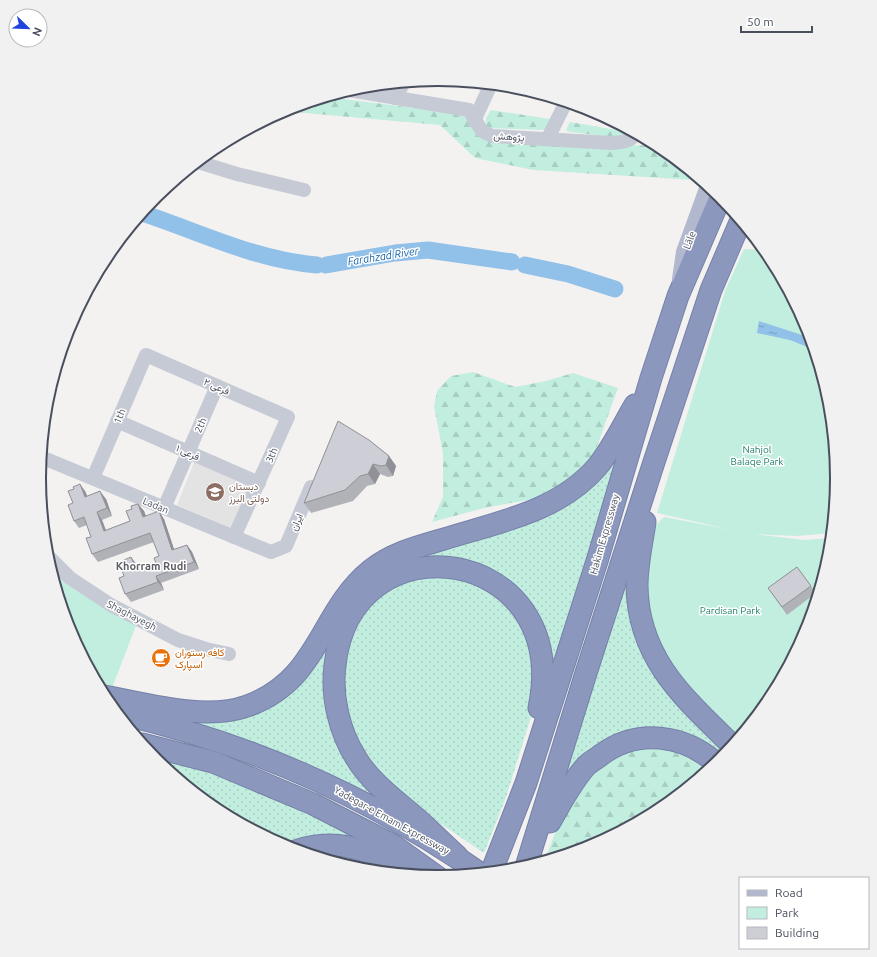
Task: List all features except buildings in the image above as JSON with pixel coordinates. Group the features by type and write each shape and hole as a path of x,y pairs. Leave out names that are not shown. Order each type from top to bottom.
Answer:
{"highway":[{"name":"Hakim Expressway","path":"493,867 526,783 598,558 651,378 678,296 718,203"},
{"path":"529,860 586,673 654,462 711,290 739,226"},
{"path":"112,697 206,713 238,709 255,703 277,691 287,684 306,662 346,598 356,584 372,568 412,549 547,506 563,497 581,483 598,465 608,451 651,378"},
{"path":"654,462 637,585 638,604 643,625 658,660 678,690 730,742"},
{"path":"457,856 366,772 349,745 339,717 335,693 334,673 339,642 355,609 367,595 382,583 400,574 419,568 446,566 462,569 492,581 510,594 524,610 531,622 538,641 543,676 541,695 532,734 526,783"},
{"name":"Yadegar-e Emam Expressway","path":"126,715 187,731 269,759 356,798 457,856 475,869"},
{"path":"530,860 568,789 587,765 614,746 631,739 663,738 690,746 711,760"},
{"path":"152,747 213,762 320,808 392,845 428,871"},
{"path":"307,848 321,845 353,847 382,856 415,870"}],"main road":[{"name":"Lāle","path":"678,296 684,252 707,192"}],"street":[{"path":"395,98 401,88"},
{"path":"474,121 489,89"},
{"name":"پژوهش","path":"367,93 469,110 474,121 482,131 492,136 548,138 612,143 623,142 631,137"},
{"path":"548,138 564,107"},
{"path":"204,164 237,174 304,190"},
{"path":"711,290 744,233"},
{"name":"فرعی ۲","path":"146,355 288,416"},
{"name":"1th","path":"93,478 146,355"},
{"name":"2th","path":"164,508 217,386"},
{"name":"3th","path":"234,537 288,416"},
{"name":"فرعی ۱","path":"117,421 259,483"},
{"name":"Ladan","path":"47,459 271,552"},
{"name":"ایران","path":"271,552 286,546 313,482"},
{"name":"Shaghayegh","path":"56,564 70,578 111,605 178,640 206,649 229,654"}],"shaded area":[{"name":"دبستان دولتی البرز","path":"195,460 253,485 232,528 177,505"}],"green space":[{"path":"339,99 464,114 490,140 646,146 657,152 693,180 533,170 475,158 440,125 298,112"},
{"path":"491,110 550,119 546,130 486,128 486,118"},
{"path":"570,122 620,131 626,134 623,138 570,132 566,130"},
{"path":"744,249 757,250 765,260 791,305 810,352 818,377 828,427 831,478 827,533 797,536 753,534 804,540 826,538 818,580 801,629 791,652 765,697 732,739 664,656 645,602 653,528 664,517 728,529 657,513 725,291"},
{"path":"473,372 515,387 546,381 573,373 618,388 590,466 553,496 488,507 432,522 443,497 443,453 434,406 437,391 451,376"},
{"path":"624,434 548,696 543,640 456,562 353,602 333,717 410,818 172,718 253,710 376,572 541,513"},
{"path":"634,541 727,744 708,763 559,791"},
{"path":"57,571 137,623 112,688 106,687 86,652 67,605"},
{"path":"418,572 486,584 530,631 536,701 506,797 484,853 401,797 353,742 339,672 367,603"},
{"path":"662,744 706,765 657,805 635,818 612,831 589,841 546,856 566,804 582,779 624,748"},
{"path":"162,757 259,788 398,858 311,849 288,841 265,831 220,805 180,774"},
{"path":"324,849 387,868 337,858 315,851"}],"water":[{"path":"759,321 804,336 808,347 790,340 757,333"}],"waterway":[{"name":"Farahzad River","path":"148,215 250,251 294,262 317,265"},
{"name":"Farahzad River","path":"326,265 395,253 428,250 512,262"},
{"name":"Farahzad River","path":"525,265 568,274 615,289"}],"place":[{"name":"دبستان دولتی البرز","path":"215,492"},
{"name":"کافه رستوران اسپارک","path":"161,658"}],"district":[{"name":"Khorram Rudi","path":"151,566"}],"park label":[{"name":"Nahjol Balaqe Park","path":"757,454"},
{"name":"Pardisan Park","path":"730,610"}]}
